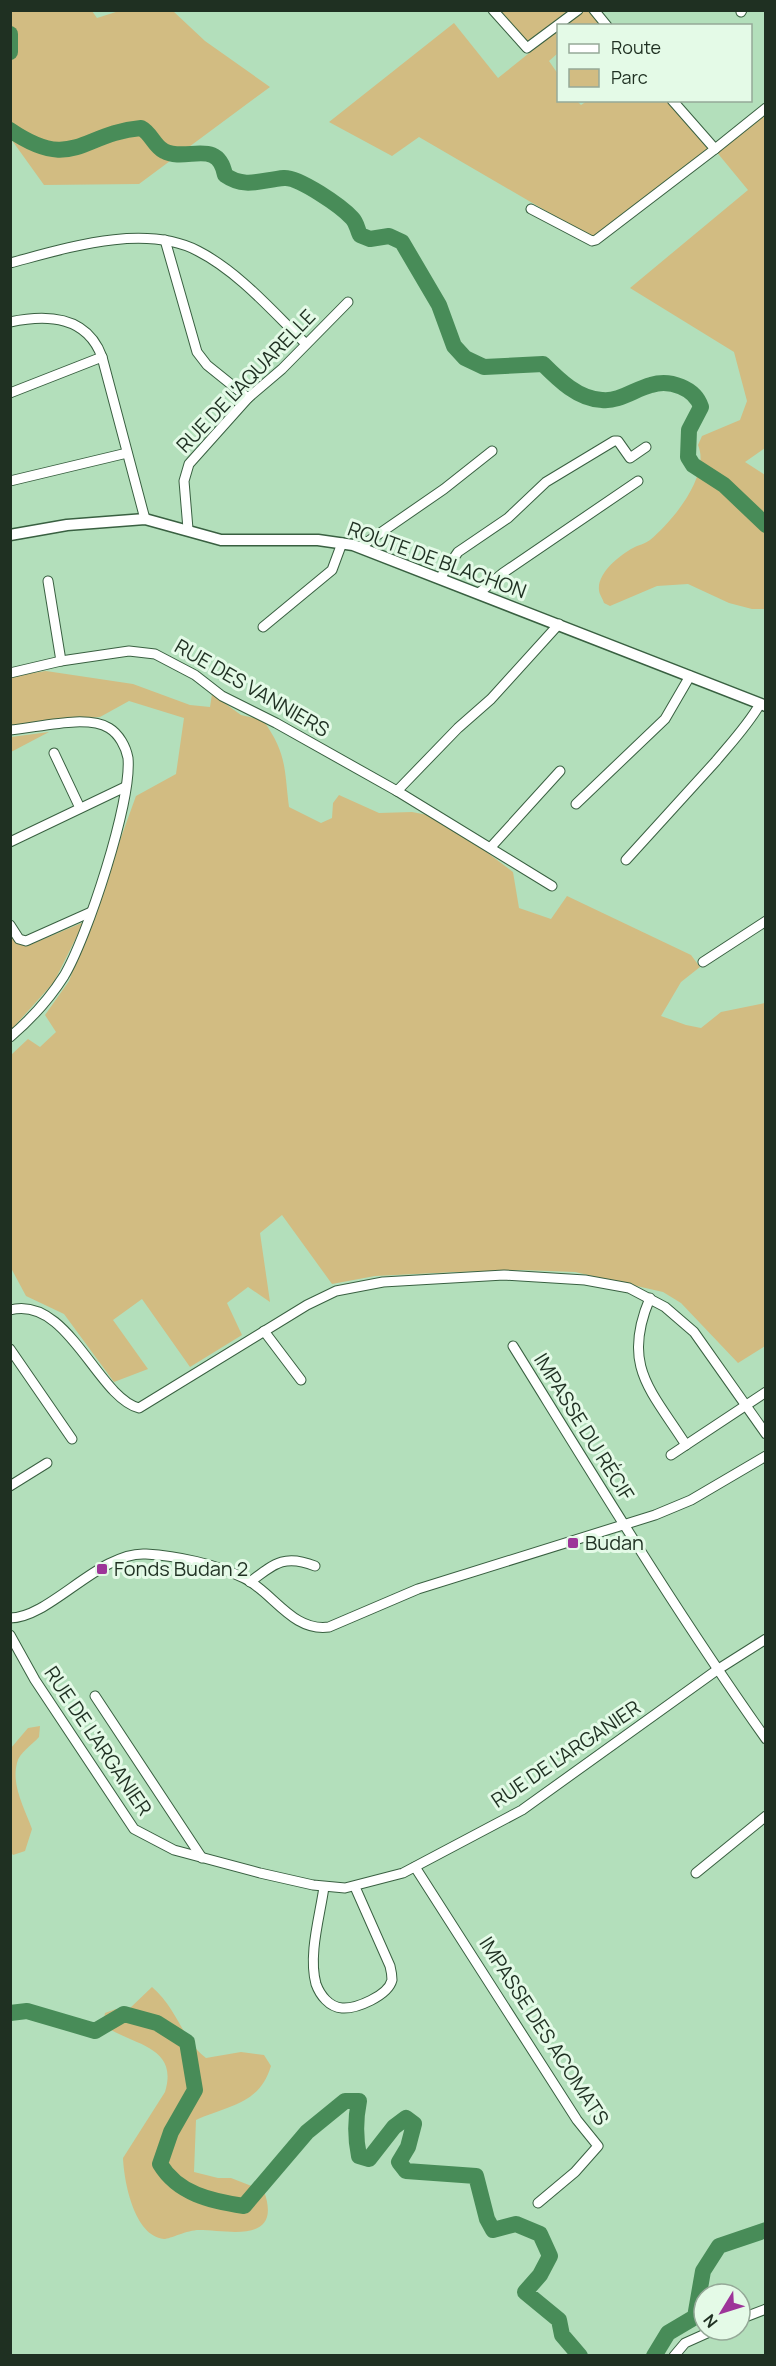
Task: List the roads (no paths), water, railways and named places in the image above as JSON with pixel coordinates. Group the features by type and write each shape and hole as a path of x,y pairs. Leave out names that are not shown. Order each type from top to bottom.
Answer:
{"street":[{"path":"493,10 527,48 557,26"},
{"path":"559,24 578,10"},
{"path":"594,10 605,24"},
{"path":"674,102 715,149"},
{"path":"531,209 592,241 596,240 765,108"},
{"path":"10,263 126,238 165,240 189,247 212,260 306,344"},
{"path":"165,240 197,352 207,366 248,398"},
{"name":"RUE DE L'AQUARELLE","path":"188,529 184,481 186,469 248,398 348,302"},
{"path":"10,322 48,318 71,322 87,332 102,357 144,519"},
{"path":"10,393 102,357"},
{"path":"440,578 458,552 508,518 546,482 577,462 614,441 618,441 630,459 646,447"},
{"path":"360,547 444,489 492,451"},
{"path":"10,481 127,453"},
{"path":"479,593 502,573 638,481"},
{"name":"ROUTE DE BLACHON","path":"10,535 67,525 144,519 229,541 318,540 360,547 763,705"},
{"path":"263,627 332,570 342,543"},
{"path":"48,581 61,661"},
{"path":"397,791 458,728 491,699 559,624"},
{"name":"RUE DES VANNIERS","path":"10,673 61,661 129,651 155,654 195,675 222,696 276,723 397,791 552,886"},
{"path":"576,804 664,718 690,676"},
{"path":"626,860 716,761 728,743 763,705"},
{"path":"10,730 79,723 103,725 117,734 126,751 125,788 91,912 76,952 63,976 36,1012 10,1037"},
{"path":"54,753 80,808"},
{"path":"491,847 560,771"},
{"path":"10,842 125,788"},
{"path":"10,925 19,939 26,941 91,912"},
{"path":"703,962 765,921"},
{"path":"10,1310 19,1308 35,1312 57,1325 88,1356 118,1396 125,1403 139,1408 307,1305 336,1291 383,1282 504,1275 614,1284 650,1298 676,1316 700,1339 765,1434"},
{"path":"650,1298 638,1332 639,1366 652,1392 686,1445"},
{"path":"264,1331 301,1380"},
{"name":"IMPASSE DU RÉCIF","path":"513,1346 717,1670 765,1739"},
{"path":"10,1349 72,1439"},
{"path":"671,1455 765,1392"},
{"path":"10,1618 37,1609 94,1573 135,1554 196,1562 250,1582 300,1622 318,1628 329,1627 418,1589 625,1526 691,1500 765,1456"},
{"path":"10,1486 47,1463"},
{"path":"250,1582 283,1560 295,1559 315,1566"},
{"name":"RUE DE L'ARGANIER","path":"10,1635 35,1680 128,1822 140,1834 160,1845 202,1858 324,1887 355,1887 415,1867 528,1806 717,1670 765,1639"},
{"path":"95,1696 202,1858"},
{"path":"696,1873 765,1816"},
{"name":"IMPASSE DES ACOMATS","path":"415,1867 576,2120 598,2146 575,2172 538,2203"},
{"path":"324,1887 314,1958 316,1983 329,2003 342,2008 374,2000 385,1992 392,1980 390,1966 355,1887"},
{"path":"674,2355 685,2343 692,2340"}],"waterway":[{"path":"10,34 10,52"},
{"path":"10,130 49,149 64,150 121,131 141,128 164,151 173,154 200,153 216,157 225,175 239,182 284,178 309,187 347,213 355,222 360,235 370,239 389,236 402,242 439,305 454,346 465,358 484,367 543,364 570,388 593,399 615,399 658,383 674,384 688,390 698,400 701,407 689,430 688,457 693,465 724,485 766,525"},
{"path":"10,2013 27,2011 95,2031 124,2014 157,2023 187,2042 195,2090 171,2132 160,2164 176,2183 196,2194 219,2202 244,2206 307,2132 345,2101 359,2101 356,2129 359,2156 369,2159 394,2127 406,2118 414,2124 408,2147 399,2162 406,2171 476,2176 487,2219 493,2230 516,2224 540,2234 550,2256 540,2275 525,2292 559,2320 562,2335 580,2356"},
{"path":"654,2356 668,2333 695,2317 703,2271 719,2246 766,2230"}],"place":[{"name":"Budan","path":"573,1543"},
{"name":"Fonds Budan 2","path":"102,1569"}]}
